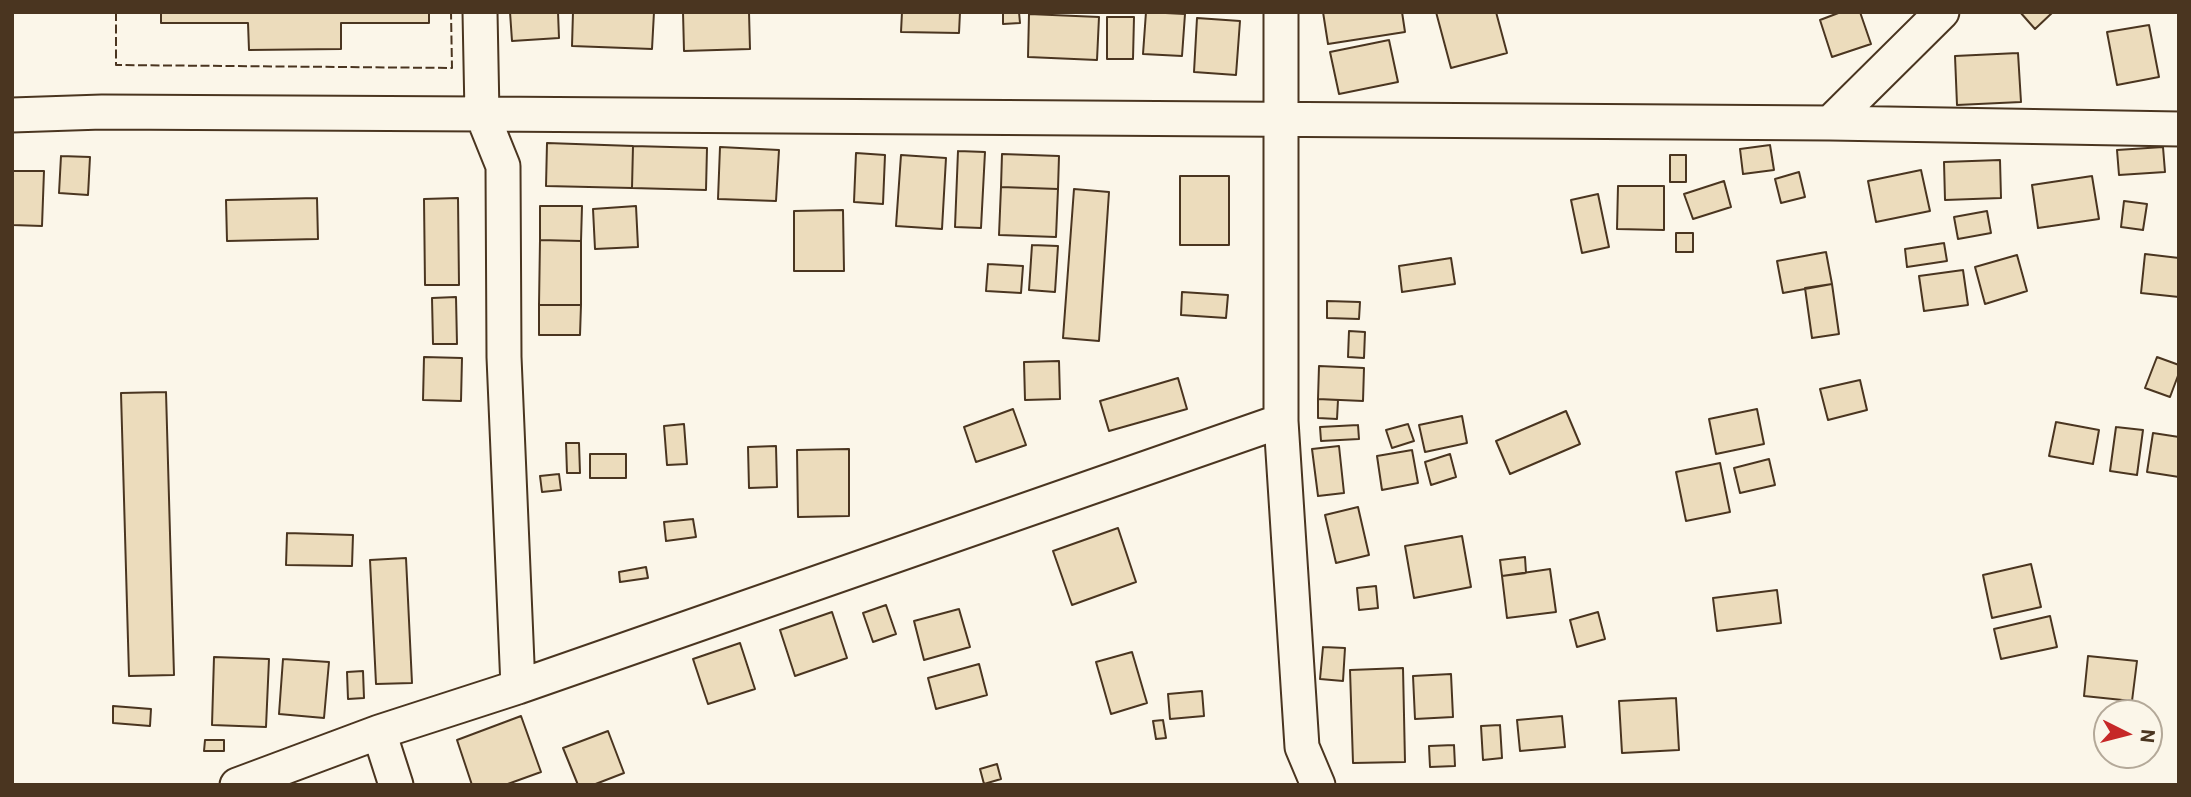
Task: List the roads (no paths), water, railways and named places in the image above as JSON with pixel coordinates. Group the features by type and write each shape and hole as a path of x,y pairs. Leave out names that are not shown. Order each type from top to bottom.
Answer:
{"street":[{"path":"480,12 482,114 503,166 504,357 518,687"},
{"path":"1281,12 1282,421 1302,747 1318,785"},
{"path":"1830,124 1941,12"},
{"path":"12,115 102,112 1282,118 2179,129"},
{"path":"237,785 379,732 518,687 1282,421"},
{"path":"379,732 396,785"}]}
